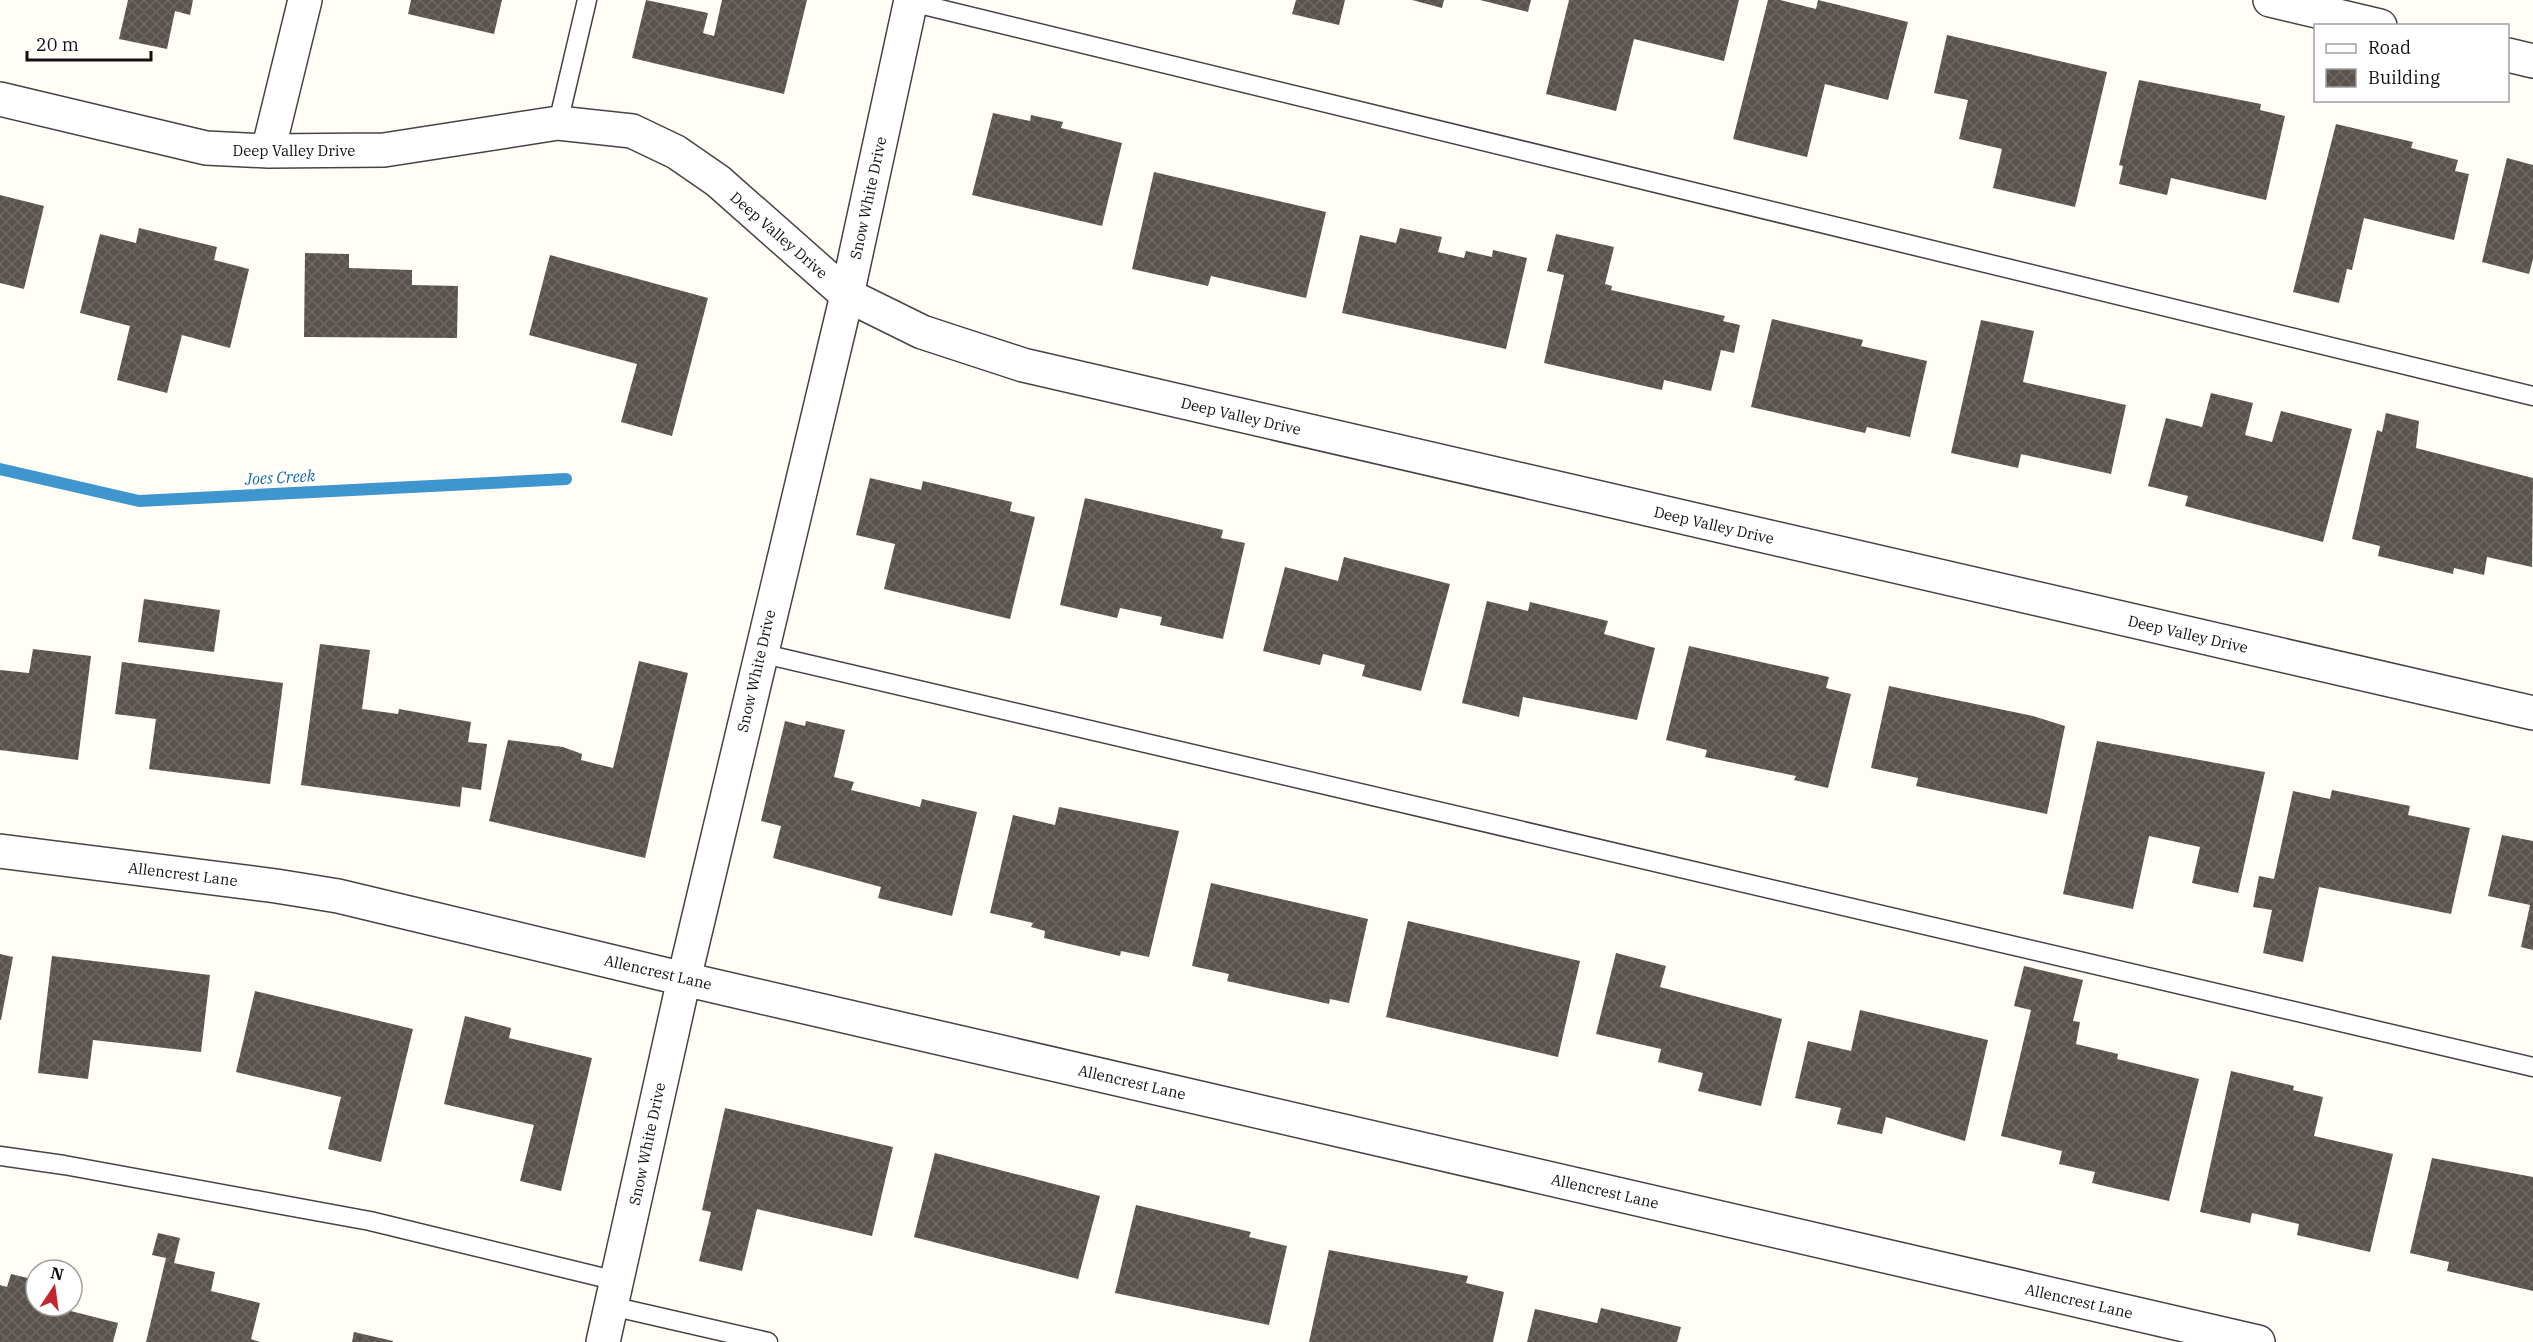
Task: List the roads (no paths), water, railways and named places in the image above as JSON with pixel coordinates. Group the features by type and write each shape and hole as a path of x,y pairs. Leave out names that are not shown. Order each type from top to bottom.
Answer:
{"street":[{"path":"268,151 305,0"},
{"path":"2270,0 2372,24"},
{"name":"Snow White Drive","path":"603,1342 684,978 847,295 911,1"},
{"path":"2509,55 2533,61"},
{"name":"Deep Valley Drive","path":"0,99 207,148 268,151 384,150 558,123 595,125 632,131 676,152 718,181 847,295 922,332 1023,365 2533,713"},
{"name":"Allencrest Lane","path":"0,851 338,896 2258,1342"}],"lane":[{"path":"558,123 586,0"},
{"path":"911,1 2533,396"},
{"path":"760,653 2533,1067"},
{"path":"0,1156 64,1165 370,1221 614,1293 768,1342"}],"waterway":[{"name":"Joes Creek","path":"0,469 139,501 566,479"}]}
